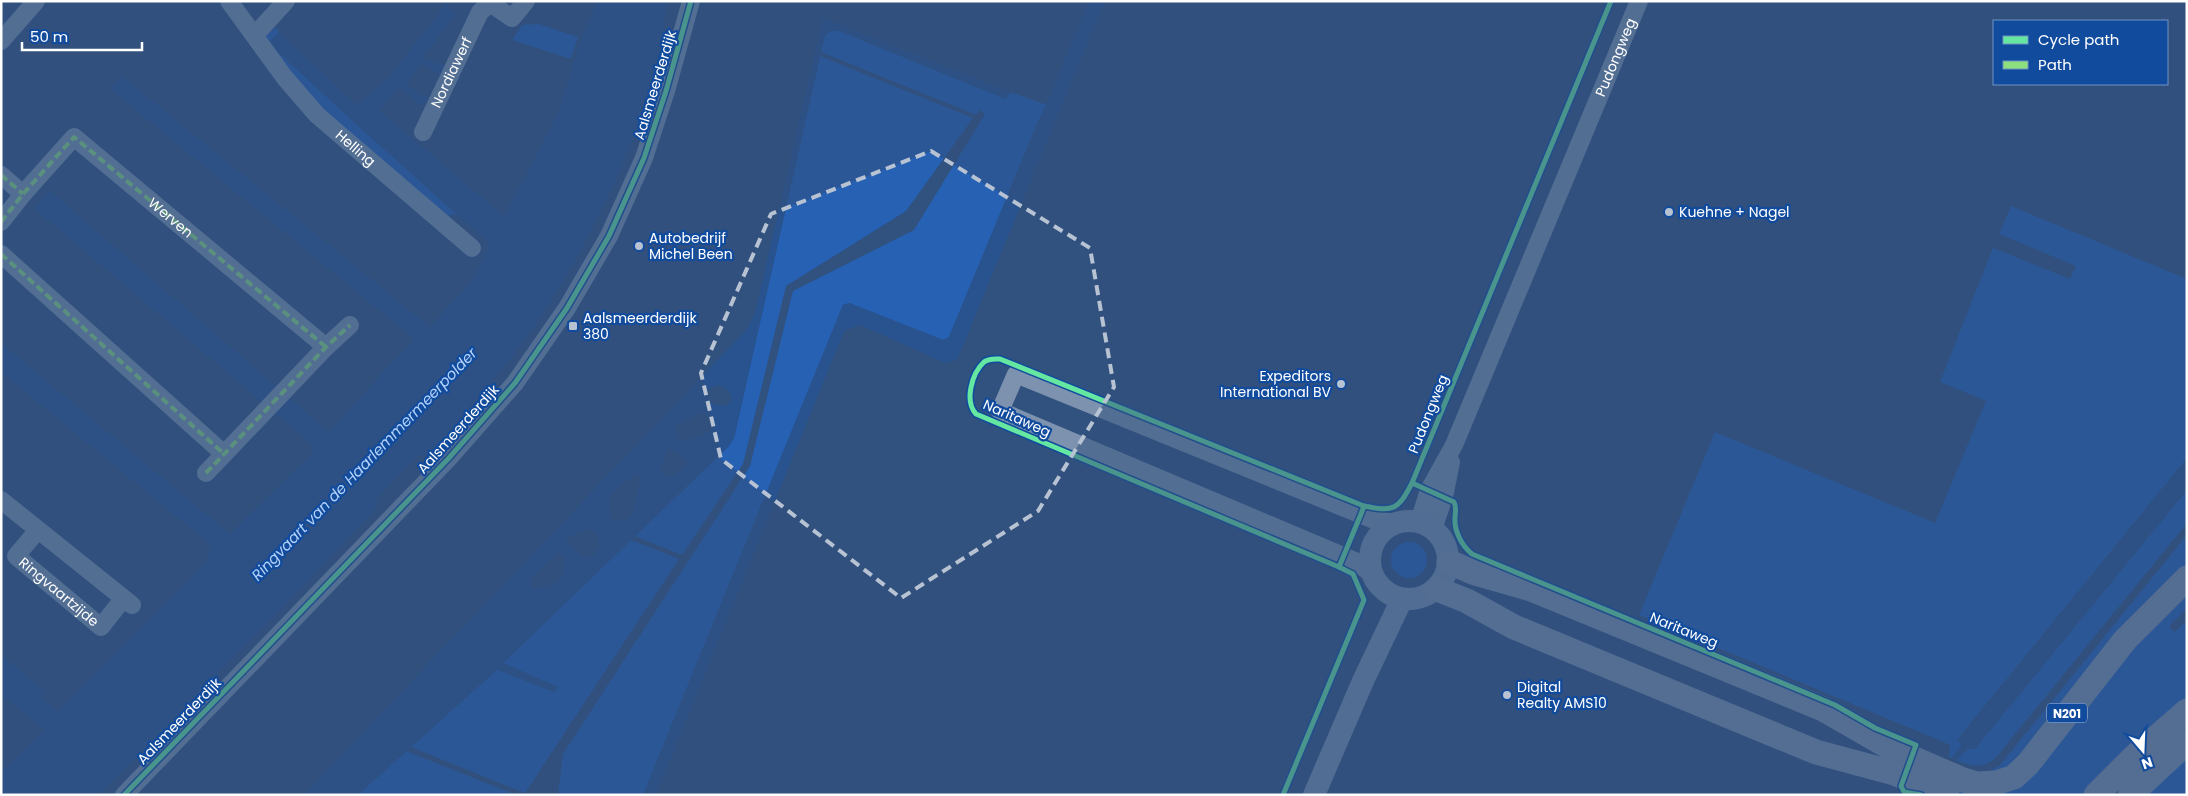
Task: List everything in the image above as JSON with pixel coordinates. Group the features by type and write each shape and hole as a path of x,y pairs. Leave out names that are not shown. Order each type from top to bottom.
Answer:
{"highway":[{"name":"N201","path":"1449,562 1470,572 1531,589 1824,709 1896,751 1977,784 1996,783 2018,774 2028,764 2125,640 2187,578"},
{"path":"1436,589 1467,601 1514,627 1816,752 1894,773 1947,795"},
{"path":"2096,795 2133,758 2187,710"},
{"path":"2130,795 2187,742"}],"main road":[{"path":"1407,521 1426,526 1444,544 1449,562 1443,581 1436,589 1420,598 1394,596 1378,584 1372,574 1369,562 1374,544 1384,529 1395,524 1407,521"},
{"path":"1314,795 1363,681 1394,596"}],"street":[{"path":"1,41 36,1"},
{"name":"Helling","path":"228,1 285,78 318,115 472,248"},
{"path":"255,35 286,1"},
{"name":"Nordiawerf","path":"423,132 480,12 490,2 512,18 526,1"},
{"name":"Aalsmeerderdijk","path":"124,795 448,458 516,383 568,308 613,227 644,158 669,82 691,1"},
{"name":"Pudongweg","path":"1426,526 1444,497 1454,445 1639,1"},
{"name":"Werven","path":"1,222 23,194 74,137 326,347"},
{"path":"1,175 23,194"},
{"path":"1,254 224,454"},
{"path":"206,473 326,347 350,325"},
{"name":"Naritaweg","path":"1372,574 1355,561 1000,411 1016,374 1374,520 1395,524"},
{"name":"Ringvaartzijde","path":"1,500 128,602 102,627 16,556 38,530"}],"highlighted area":[{"path":"931,151 1090,248 1114,387 1038,511 901,598 721,459 701,373 771,214"}],"shaded area":[{"path":"539,24 578,37 571,59 512,40 522,25"},
{"path":"276,27 279,32 269,43 456,214 439,217 298,87 264,37"},
{"path":"831,31 839,31 1006,99 1010,92 1047,105 1039,119 949,337 943,340 849,303 843,305 643,795 558,795 563,754 750,466 793,291 914,230 985,114 980,110 976,115 821,52 825,35"},
{"path":"820,56 973,118 906,211 786,286 743,464 682,555 635,536 728,447 734,438"},
{"path":"2011,206 2187,279 2187,458 1961,735 1961,746 1952,758 1957,760 2016,698 2187,490 2187,523 1998,755 1987,764 1975,765 1962,762 1949,757 1950,745 1639,615 1715,432 1935,523 1986,401 1940,382 1993,248 2070,279 2076,266 1999,234"},
{"path":"2187,535 2187,572 2031,751 1998,775 1966,773 1988,772 2000,765"},
{"path":"631,540 679,559 525,793 411,747 497,669 558,687 503,663"},
{"path":"1409,542 1416,543 1422,547 1426,553 1426,567 1422,573 1416,577 1409,578 1402,577 1396,573 1392,567 1391,560 1392,553 1396,547 1402,543"},
{"path":"2187,585 2187,608 2169,626 2174,632 2187,621 2187,699 2084,795 1958,795 1944,778 1992,790"},
{"path":"406,751 516,795 358,795"},
{"path":"2187,754 2187,795 2142,795"}],"water":[{"name":"Ringvaart van de Haarlemmermeerpolder","path":"598,1 667,1 658,61 649,94 611,191 596,223 562,283 532,330 432,451 426,456 420,455 415,459 377,499 376,508 314,575 99,795 1,795 1,773 44,730 1,694 1,655 45,691 40,697 58,711 207,561 210,549 206,541 1,372 1,343 230,534 314,451 309,442 35,209 49,190 323,427 330,430 414,339 109,88 122,76 430,327 470,283 489,247 486,240 268,43 279,32 357,105 388,78 446,4 456,14 422,58 446,66 442,75 420,63 407,86 429,98 422,106 399,87 380,111 504,216 558,114 582,35"},
{"path":"1089,1 1105,1 957,360 945,363 860,325 844,331 656,795 643,795 843,305 849,303 943,340 949,337"},
{"path":"823,18 1010,92 1006,99 839,31 831,31 825,35 734,438 728,447 503,663 558,687 554,692 497,670 358,795 303,795 747,329 755,313","holes":["717,385 723,387 729,391 732,399 726,405 713,404 706,395 709,389","700,414 705,414 711,419 712,427 706,434 685,441 678,437 676,425","668,448 681,455 687,464 675,474 666,477 660,469","636,474 641,476 632,515 627,520 612,521 609,503 617,488","588,529 597,535 600,545 595,554 584,558 566,541 567,538","559,552 564,559 563,573 558,582 544,587 532,587 531,578"]},
{"path":"2187,458 2187,490 1975,749 1966,749 1957,760 1952,757 1961,746 1957,739 1960,738"}],"marked path":[{"path":"1,222 23,194 74,137 326,347"},
{"path":"1,175 23,194"},
{"path":"1,254 224,454"},
{"path":"206,473 326,347 350,325"}],"cycle path":[{"path":"124,795 448,459 515,383 567,308 609,236 644,158 666,91 691,1"},
{"path":"1283,795 1364,600 1353,574 1339,567 1364,506 1382,509 1394,507 1403,499 1412,483 1611,1"},
{"path":"1339,567 976,414 970,402 973,380 984,362 990,359 1000,359 1364,506"},
{"path":"1412,483 1454,502 1457,533 1462,543 1472,554 1835,705 1875,728 1916,745 1901,786 1904,792 1921,795"}],"place":[{"name":"Kuehne + Nagel","path":"1669,212"},
{"name":"Autobedrijf Michel Been","path":"639,246"},
{"name":"Aalsmeerderdijk 380","path":"573,326"},
{"name":"Expeditors International BV","path":"1341,384"},
{"name":"Digital Realty AMS10","path":"1507,695"}]}
